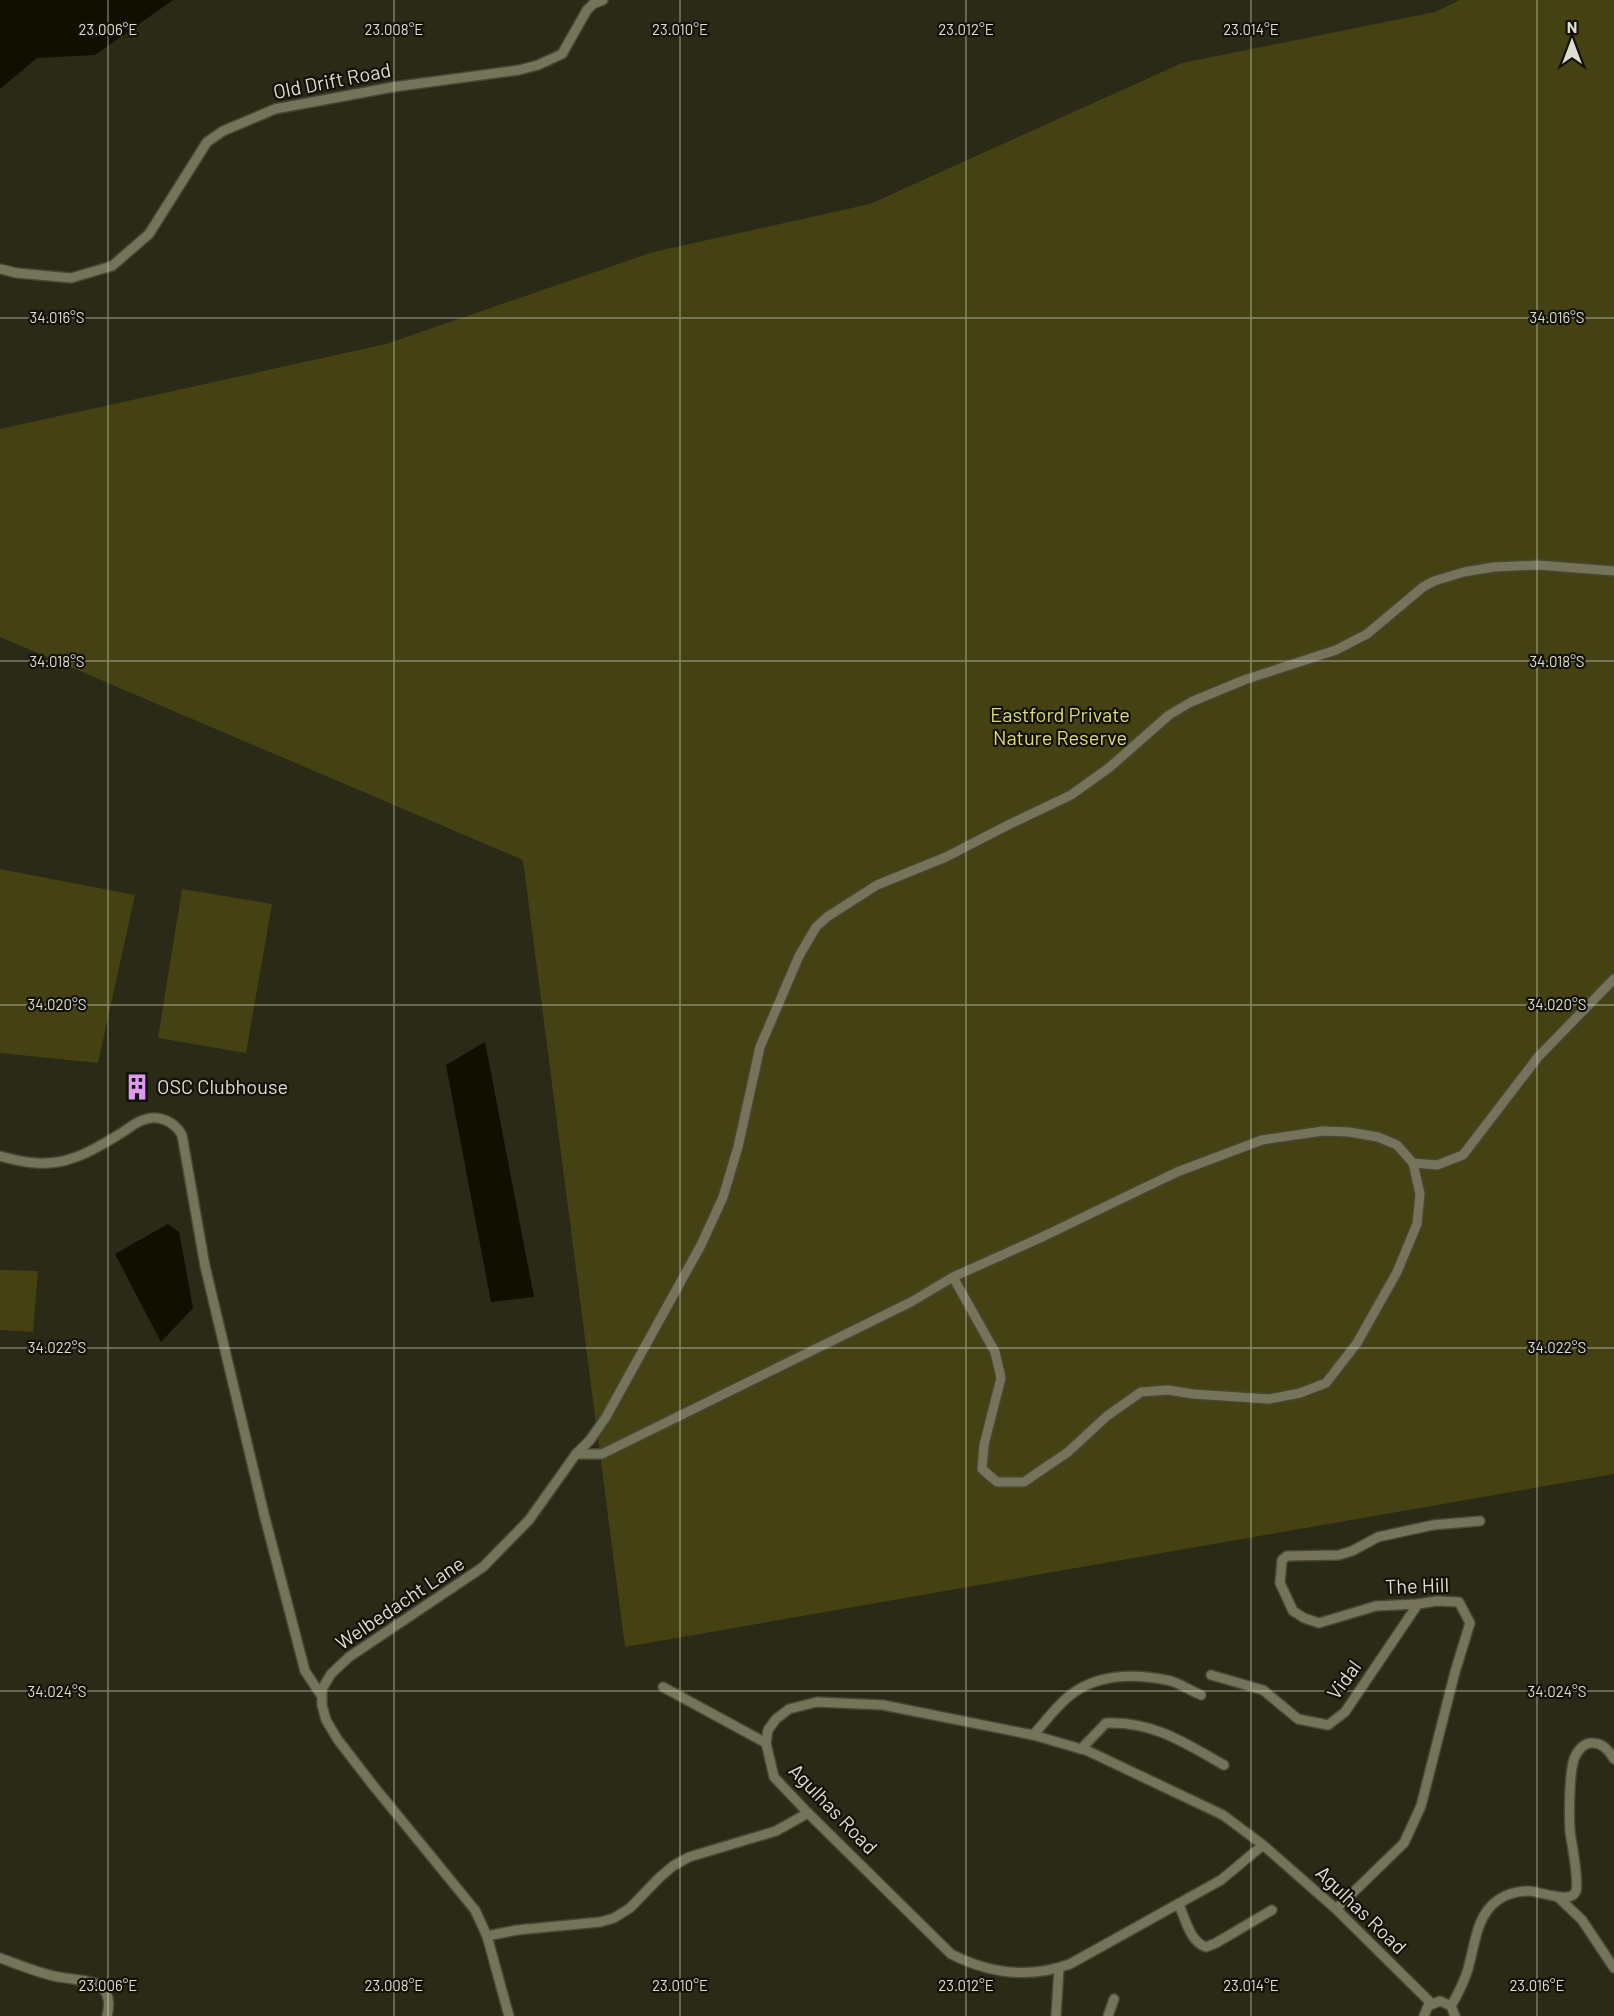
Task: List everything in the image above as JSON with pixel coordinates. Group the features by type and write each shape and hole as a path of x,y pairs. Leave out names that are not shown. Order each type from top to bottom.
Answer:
{"street":[{"name":"Old Drift Road","path":"0,269 17,273 71,278 112,266 149,234 207,142 223,130 275,109 393,87 538,65 562,54 587,10 593,4 603,0"},
{"name":"Welbedacht Lane","path":"321,1695 328,1678 349,1658 483,1567 515,1536 536,1512 576,1454 590,1440 606,1417 701,1245 723,1197 738,1147 760,1047 799,956 816,927 827,916 877,885 946,857 1071,795 1110,767 1169,715 1191,702 1244,680 1336,650 1367,634 1434,580 1494,567 1538,565 1614,571"},
{"path":"1413,1163 1437,1165 1463,1155 1538,1057 1614,979"},
{"path":"0,1156 16,1161 58,1162 75,1158 142,1120 158,1117 177,1126 182,1135 205,1266 264,1514 305,1671 321,1695 323,1711 332,1731 372,1784 468,1900 487,1936 509,2016"},
{"path":"576,1454 602,1454 911,1302 953,1277 1177,1172 1262,1140 1323,1131 1349,1132 1378,1137 1397,1145 1413,1163 1420,1194 1417,1224 1397,1272 1357,1343 1326,1383 1300,1393 1269,1399 1168,1390 1140,1392 1107,1416 1068,1452 1024,1482 997,1482 982,1469 986,1436 1001,1378 995,1352 953,1277"},
{"name":"The Hill","path":"1336,1909 1404,1843 1420,1806 1470,1623 1459,1602 1437,1601 1376,1606 1319,1623 1311,1621 1293,1611 1280,1583 1282,1560 1287,1556 1339,1555 1352,1551 1378,1537 1433,1525 1480,1521"},
{"name":"Vidal","path":"1211,1675 1263,1690 1298,1719 1328,1725 1345,1712 1418,1604"},
{"path":"1034,1735 1064,1700 1096,1680 1136,1677 1173,1682 1201,1695"},
{"path":"663,1687 766,1743"},
{"name":"Agulhas Road","path":"1263,1845 1221,1880 1070,1964 1028,1973 1009,1973 968,1963 951,1954 808,1813 774,1777 766,1743 768,1730 776,1719 789,1709 817,1702 883,1705 1034,1735 1081,1749 1223,1815 1263,1845 1336,1909 1431,2003"},
{"path":"1081,1749 1107,1723 1126,1722 1146,1726 1175,1737 1224,1765"},
{"path":"1451,2006 1462,1987 1479,1923 1491,1906 1516,1892 1540,1892 1565,1897 1576,1890 1570,1829 1574,1757 1582,1746 1593,1742 1609,1751 1614,1759"},
{"path":"487,1936 517,1930 600,1922 614,1918 630,1908 673,1866 689,1857 776,1830 808,1813"},
{"path":"1558,1897 1582,1920 1614,1968"},
{"path":"1179,1905 1194,1938 1206,1947 1272,1910"},
{"path":"0,1958 54,1976 92,1982 104,1989 109,1997 110,2006 107,2016"},
{"path":"1056,2016 1059,1968"},
{"path":"1108,2016 1114,1999"},
{"path":"1424,2016 1425,2010 1431,2003 1444,2001 1451,2006 1455,2016"}],"green space":[{"name":"Eastford Private Nature Reserve","path":"1460,0 1614,0 1614,1474 625,1647 523,860 0,637 0,429 386,344 653,252 870,204 1182,63 1435,12"},
{"path":"0,869 135,895 98,1063 0,1053"},
{"path":"182,889 272,904 246,1053 158,1038"},
{"path":"0,1270 38,1271 33,1332 0,1330"}],"shaded area":[{"path":"0,0 173,0 95,55 37,58 0,89"},
{"path":"485,1042 534,1297 491,1302 446,1065"},
{"path":"168,1224 179,1232 193,1308 161,1342 115,1254"}],"place":[{"name":"OSC Clubhouse","path":"137,1087"}]}
